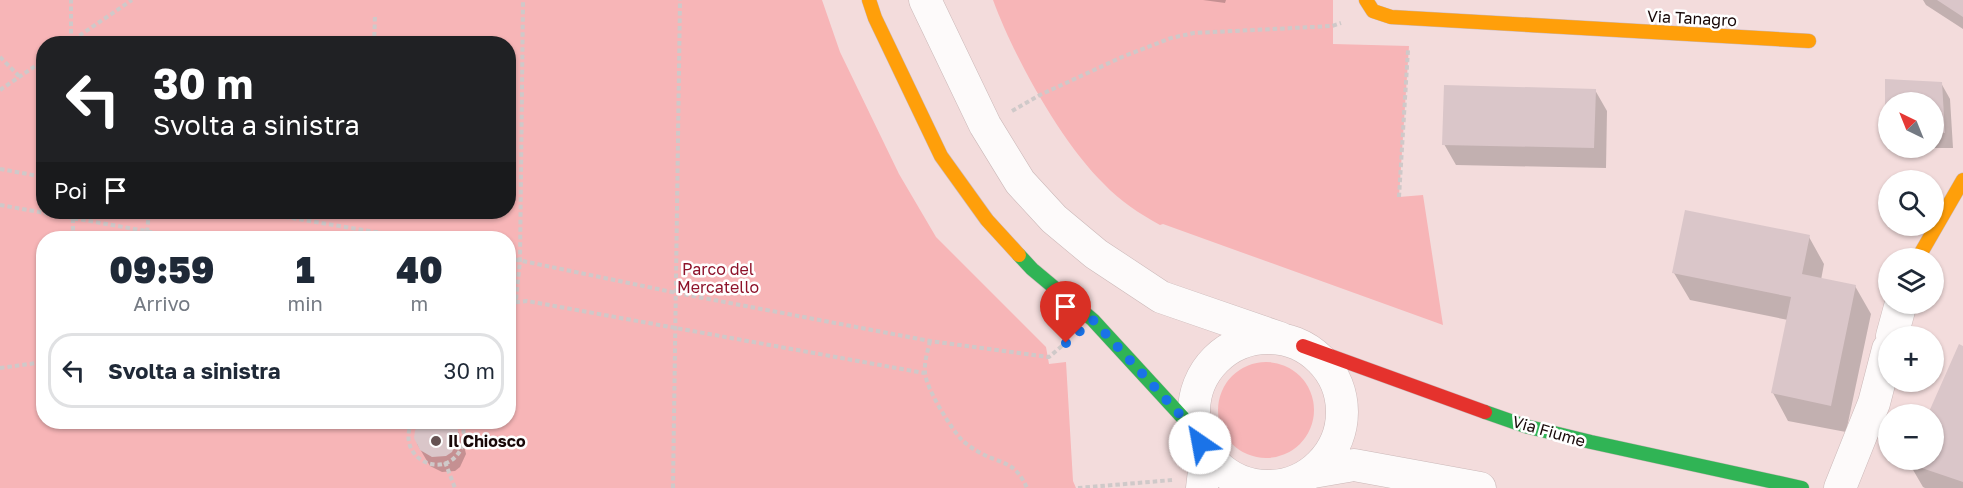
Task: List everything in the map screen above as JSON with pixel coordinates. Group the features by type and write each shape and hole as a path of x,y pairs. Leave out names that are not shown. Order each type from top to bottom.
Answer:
{"street":[{"path":"869,0 875,18 941,156 987,220 1032,269 1093,320 1227,475 1254,486 1268,487 1299,480 1313,472 1326,459 1336,443 1342,425 1339,388 1330,371 1318,356 1292,342 1161,297 1096,254 1054,219 1020,182 985,126 926,0"},
{"name":"Via Tanagro","path":"1369,6 1391,17 1809,41"},
{"path":"1924,248 1963,180"},
{"path":"1191,486 1201,443 1193,414 1196,395 1202,378 1213,362 1227,350 1244,342 1261,338 1292,342"},
{"name":"Via Fiume","path":"1292,342 1526,426 1802,488"},
{"path":"1839,488 1874,403 1878,388"},
{"path":"1313,472 1354,465 1480,488"}],"path":[{"path":"70,36 71,0"},
{"path":"79,36 132,0"},
{"path":"523,0 520,261 516,299 924,374"},
{"path":"673,488 680,0"},
{"path":"985,126 1040,95 1122,57 1171,38 1194,33 1332,26 1369,6"},
{"path":"374,36 375,16"},
{"path":"1399,197 1409,46"},
{"path":"0,57 20,77"},
{"path":"0,90 36,66"},
{"path":"0,169 36,176"},
{"path":"0,205 36,210"},
{"path":"78,219 142,231"},
{"path":"297,219 370,231"},
{"path":"516,260 677,293 930,340 1049,357 1093,320"},
{"path":"516,302 527,301"},
{"path":"930,340 924,374 946,418 963,441 978,452 1019,472 1027,488"},
{"path":"0,368 36,363"},
{"path":"408,429 408,440 416,457 434,464 452,459 459,452 463,443 462,429"},
{"path":"445,462 455,488"},
{"path":"1078,488 1172,480 1191,486"}],"green space":[{"name":"Parco del Mercatello","path":"0,0 822,0 840,52 899,174 936,237 1046,347 1049,364 1066,362 1073,481 1076,488 0,488"},
{"path":"993,0 1333,0 1333,44 1409,46 1399,197 1423,195 1443,325 1163,224 1160,225 1130,207 1110,190 1071,146 1026,72"},
{"path":"1266,362 1284,366 1300,376 1310,392 1314,410 1310,428 1300,444 1284,454 1266,458 1248,454 1232,444 1222,428 1218,410 1222,392 1232,376 1248,366"}],"building":[{"path":"1937,0 1963,0 1963,17"},
{"path":"1885,79 1942,82 1943,92 1885,92"},
{"path":"1444,85 1596,89 1594,148 1442,145"},
{"path":"1685,210 1810,235 1802,274 1856,285 1831,406 1771,393 1791,297 1672,273"},
{"path":"1959,344 1963,346 1963,482 1928,470 1944,470 1944,404 1932,404 1938,392 1944,392 1944,378"},
{"name":"Il Chiosco","path":"416,429 458,429 458,438 452,452 446,456 432,457 420,450 414,438"}],"traffic: fast":[{"path":"1019,255 1032,269 1093,320 1196,432"},
{"path":"1485,412 1525,426 1591,442 1802,488"}],"traffic: slow":[{"path":"869,0 875,18 941,156 987,220 1019,255"},
{"path":"1366,0 1373,11 1391,17 1809,41"},
{"path":"1924,248 1963,180"}],"traffic: jam":[{"path":"1303,346 1485,412"}],"place":[{"name":"Il Chiosco","path":"436,441"}],"route":[{"path":"1066,343 1093,320 1196,432 1200,443"}]}
